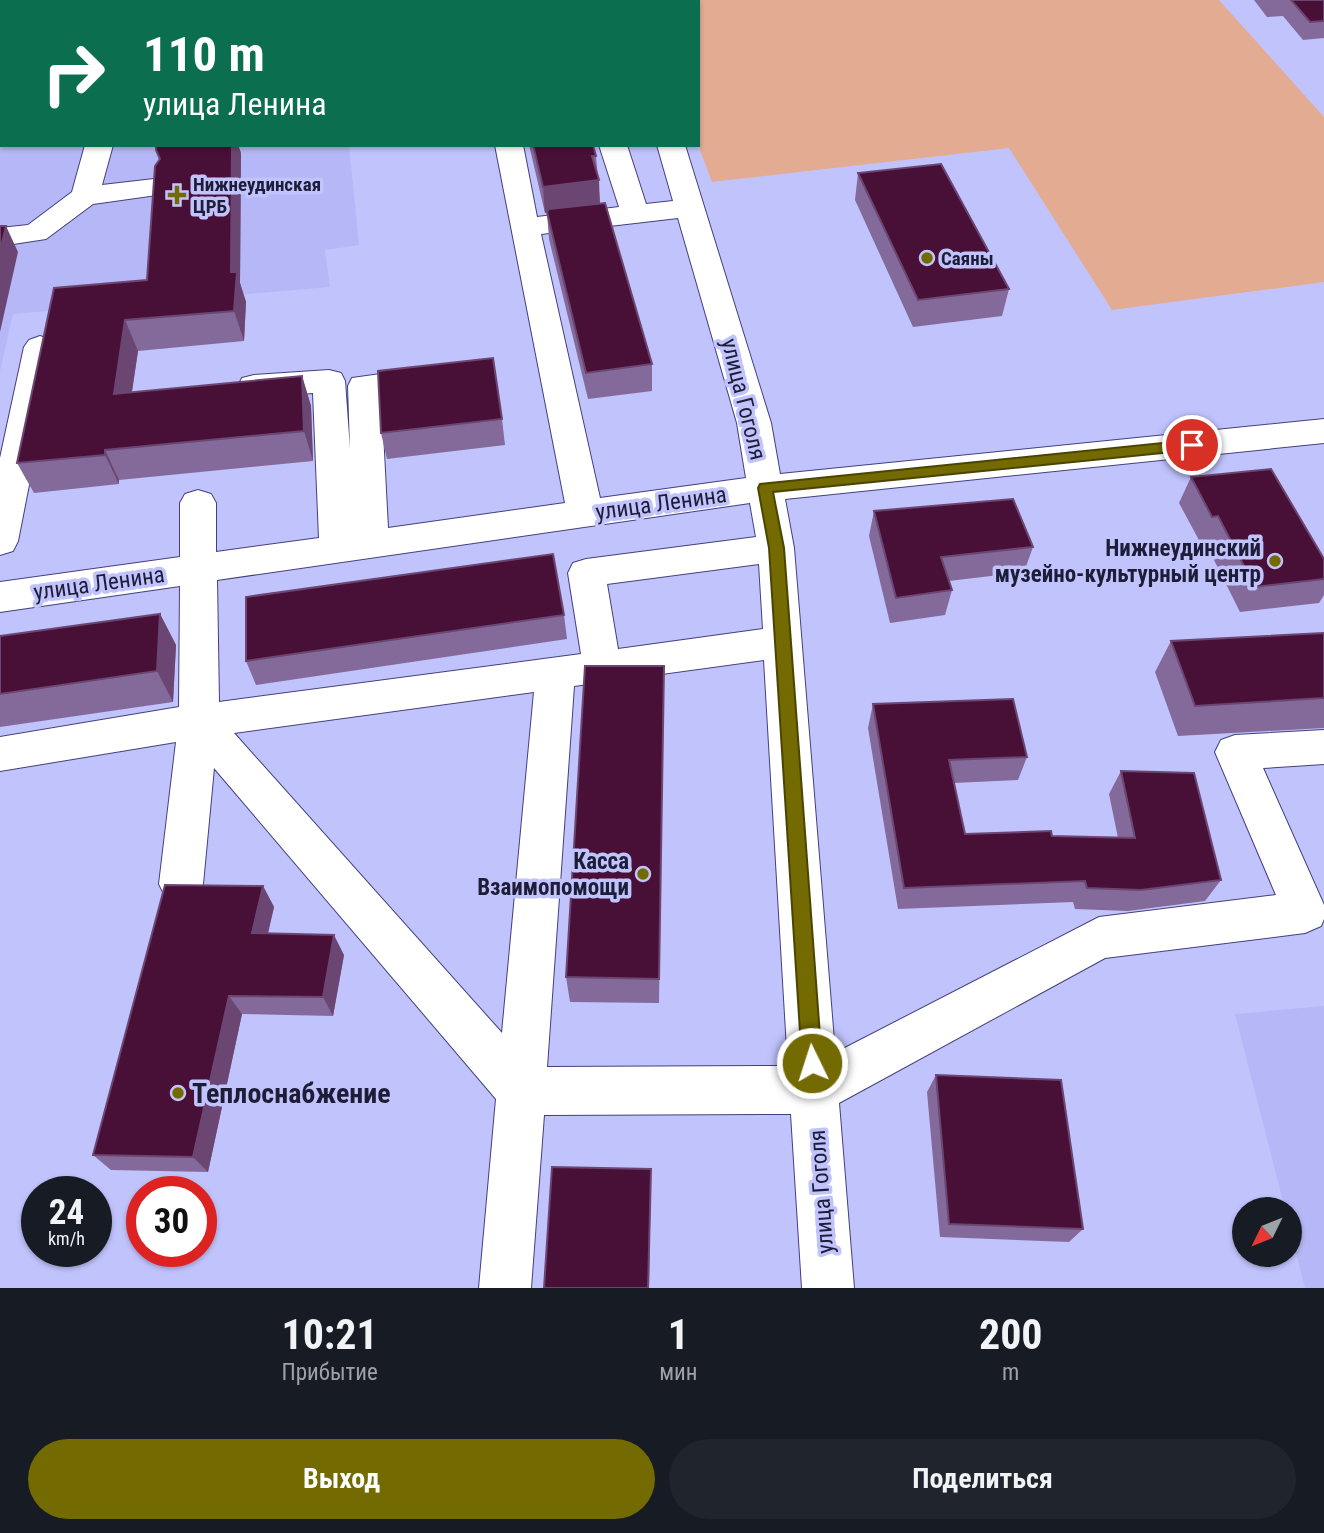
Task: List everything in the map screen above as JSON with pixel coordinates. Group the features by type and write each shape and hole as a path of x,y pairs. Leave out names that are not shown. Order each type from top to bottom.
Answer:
{"street":[{"path":"85,196 98,147"},
{"path":"509,147 585,513"},
{"path":"614,147 635,214"},
{"name":"улица Гоголя","path":"672,147 754,423 776,548 828,1288"},
{"path":"0,237 36,233 85,196 153,188"},
{"path":"525,227 690,208"},
{"path":"0,541 40,347"},
{"path":"354,547 364,386 466,374"},
{"path":"226,388 329,381 354,547"},
{"name":"улица Ленина","path":"0,597 765,488 1324,431"},
{"path":"181,884 199,721 198,503"},
{"path":"602,666 586,573 776,548"},
{"path":"0,754 199,721 783,642"},
{"path":"505,1288 555,673"},
{"path":"199,721 521,1091 814,1090 1099,938 1305,912 1235,752 1324,747"}],"shaded area":[{"name":"Саяны","path":"700,0 1219,0 1324,117 1324,282 1112,310 1009,148 712,182 699,147"},
{"name":"Нижнеудинская ЦРБ","path":"0,147 349,147 359,245 325,250 330,287 13,314 0,371"},
{"path":"1324,1006 1324,1288 1305,1288 1300,1267 1302,1267 1302,1197 1282,1197 1235,1014"}],"building":[{"path":"1291,0 1324,0 1324,21 1310,22"},
{"path":"156,147 232,147 231,272 237,272 234,311 125,320 114,394 302,376 304,431 105,450 105,455 17,463 54,288 147,280 155,166 160,159"},
{"path":"533,147 594,147 596,156 592,156 599,180 543,187"},
{"name":"Саяны","path":"941,164 1009,289 918,300 858,173"},
{"path":"605,203 652,364 586,373 547,212 549,209"},
{"path":"0,226 6,226 0,251"},
{"path":"493,358 502,419 381,433 378,371"},
{"path":"1271,469 1324,559 1324,579 1255,587 1218,516 1212,517 1191,477"},
{"path":"1013,499 1033,547 941,557 952,590 896,598 874,511"},
{"path":"553,554 564,615 246,661 246,597"},
{"path":"160,614 157,671 0,694 0,636"},
{"path":"1324,633 1324,698 1195,706 1171,641"},
{"path":"585,666 664,666 659,979 566,977"},
{"path":"1013,699 1027,757 949,760 965,834 1051,831 1052,836 1135,838 1121,771 1194,773 1221,880 1141,890 1087,888 1085,881 904,888 873,704"},
{"name":"Теплоснабжение","path":"165,885 263,886 252,933 334,935 323,997 229,996 193,1157 93,1155"},
{"path":"936,1075 1061,1080 1083,1229 949,1224"},
{"path":"552,1167 651,1169 648,1288 544,1288"}],"place":[{"name":"Нижнеудинская ЦРБ","path":"177,195"},
{"name":"Саяны","path":"927,258"},
{"name":"Нижнеудинский музейно-культурный центр","path":"1275,561"},
{"name":"Касса Взаимопомощи","path":"643,874"},
{"name":"Теплоснабжение","path":"178,1093"}],"route":[{"path":"812,1063 776,548 765,488 1192,445"}]}
